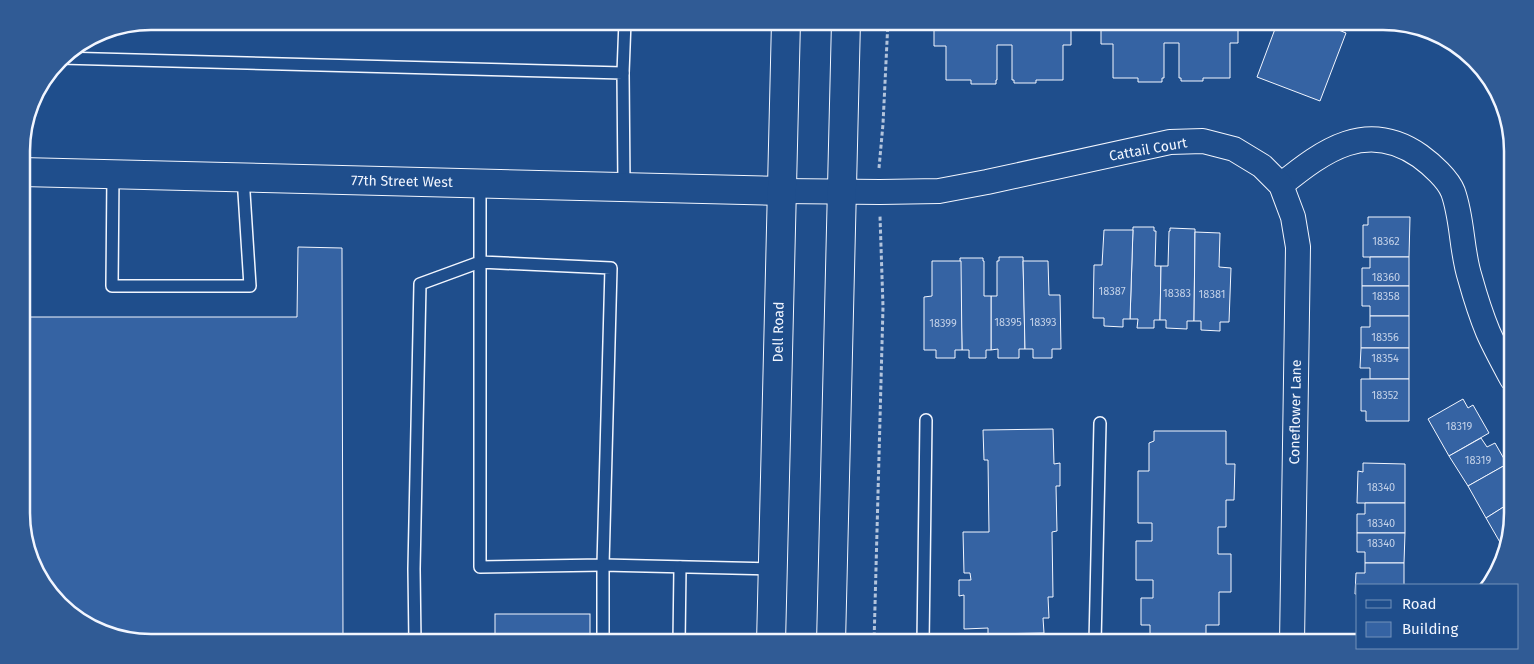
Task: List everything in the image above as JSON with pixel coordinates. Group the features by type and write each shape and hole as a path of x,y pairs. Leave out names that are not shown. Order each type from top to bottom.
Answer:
{"street":[{"name":"Dell Road","path":"771,634 786,30"},
{"path":"831,634 846,30"},
{"path":"1281,185 1303,167 1326,152 1355,141 1383,139 1410,149 1433,166 1452,190 1469,276 1488,331 1504,363"},
{"name":"Cattail Court","path":"782,190 880,192 939,190 987,182 1170,142 1203,141 1234,149 1262,166 1281,185"},
{"name":"77th Street West","path":"30,172 782,190"},
{"name":"Coneflower Lane","path":"1281,185 1293,217 1298,248 1292,634"}],"lane":[{"path":"624,186 625,30"},
{"path":"73,58 623,73"},
{"path":"113,174 112,286 250,286 243,177"},
{"path":"480,183 480,567 604,565 772,569"},
{"path":"415,634 414,569 420,284 480,262 611,268 603,634"},
{"path":"923,634 926,420"},
{"path":"1095,634 1100,423"},
{"path":"679,634 680,567"}],"path":[{"path":"874,634 883,307 879,158 883,124 888,30"}],"building":[{"path":"934,30 1071,30 1071,45 1063,45 1063,80 1036,80 1036,83 1014,83 1014,80 1012,80 1012,45 997,45 996,84 971,84 971,80 946,80 946,46 934,46"},
{"path":"1101,30 1238,30 1238,43 1230,43 1230,78 1203,78 1203,81 1181,81 1181,78 1179,78 1179,43 1164,43 1164,78 1162,78 1162,82 1138,82 1138,78 1113,78 1113,44 1101,44"},
{"path":"1275,30 1339,30 1346,33 1320,101 1257,77"},
{"path":"1368,217 1410,217 1409,257 1363,257 1363,225 1368,225"},
{"path":"1133,227 1154,227 1154,231 1156,231 1155,266 1161,266 1160,320 1154,320 1154,328 1137,328 1138,319 1130,319"},
{"path":"1170,228 1195,229 1194,321 1187,321 1187,329 1166,328 1166,320 1160,320 1161,266 1168,266"},
{"path":"1104,230 1133,230 1130,319 1123,319 1123,327 1104,326 1104,318 1093,318 1094,265 1102,265"},
{"path":"1195,232 1220,233 1219,267 1231,268 1229,322 1220,322 1220,331 1201,330 1201,321 1194,321"},
{"path":"298,247 342,248 343,634 143,634 127,632 105,625 77,609 65,599 46,574 34,544 31,529 30,317 297,317"},
{"path":"999,257 1023,257 1025,349 1019,349 1019,358 998,358 998,349 991,350 991,296 997,296 997,261 999,261"},
{"path":"1370,257 1409,257 1409,286 1362,286 1362,268 1370,268"},
{"path":"960,258 983,258 984,261 984,296 991,296 991,350 986,350 986,358 969,358 969,350 962,350"},
{"path":"932,261 961,261 962,350 955,350 955,358 936,358 936,350 924,350 924,297 932,296"},
{"path":"1023,261 1048,261 1049,295 1060,295 1061,349 1052,349 1052,358 1033,358 1033,349 1025,349"},
{"path":"1362,286 1409,286 1409,316 1370,316 1370,306 1362,306"},
{"path":"1370,316 1409,316 1409,348 1361,348 1361,327 1370,327"},
{"path":"1361,348 1409,348 1409,379 1370,379 1370,368 1360,368"},
{"path":"1361,379 1409,379 1409,421 1366,421 1366,411 1361,411"},
{"path":"1463,399 1468,408 1473,405 1489,433 1449,456 1428,419"},
{"path":"1053,429 1054,464 1060,463 1060,486 1056,486 1057,531 1052,532 1053,597 1048,597 1049,618 1043,618 1044,633 988,634 988,628 964,629 964,595 959,596 959,580 971,580 970,573 964,573 963,532 989,532 988,460 984,460 983,430"},
{"path":"1154,431 1226,431 1226,464 1235,464 1234,500 1226,500 1226,527 1218,527 1218,554 1231,554 1231,592 1219,592 1219,625 1206,625 1206,634 1150,634 1150,625 1141,625 1141,598 1153,598 1153,580 1136,580 1136,541 1152,541 1152,523 1138,523 1138,471 1149,471 1149,443 1154,441"},
{"path":"1481,438 1487,447 1495,443 1504,459 1504,466 1468,486 1449,456"},
{"path":"1363,463 1405,464 1405,503 1357,503 1358,471 1363,472"},
{"path":"1504,466 1504,507 1486,518 1468,486"},
{"path":"1365,503 1405,503 1405,533 1357,533 1357,514 1365,514"},
{"path":"1504,507 1500,543 1486,518"},
{"path":"1357,533 1405,533 1404,563 1365,563 1365,552 1357,552"},
{"path":"1365,563 1404,563 1404,584 1356,584 1355,594 1356,573 1365,573"},
{"path":"495,614 590,614 590,634 495,634"}]}
